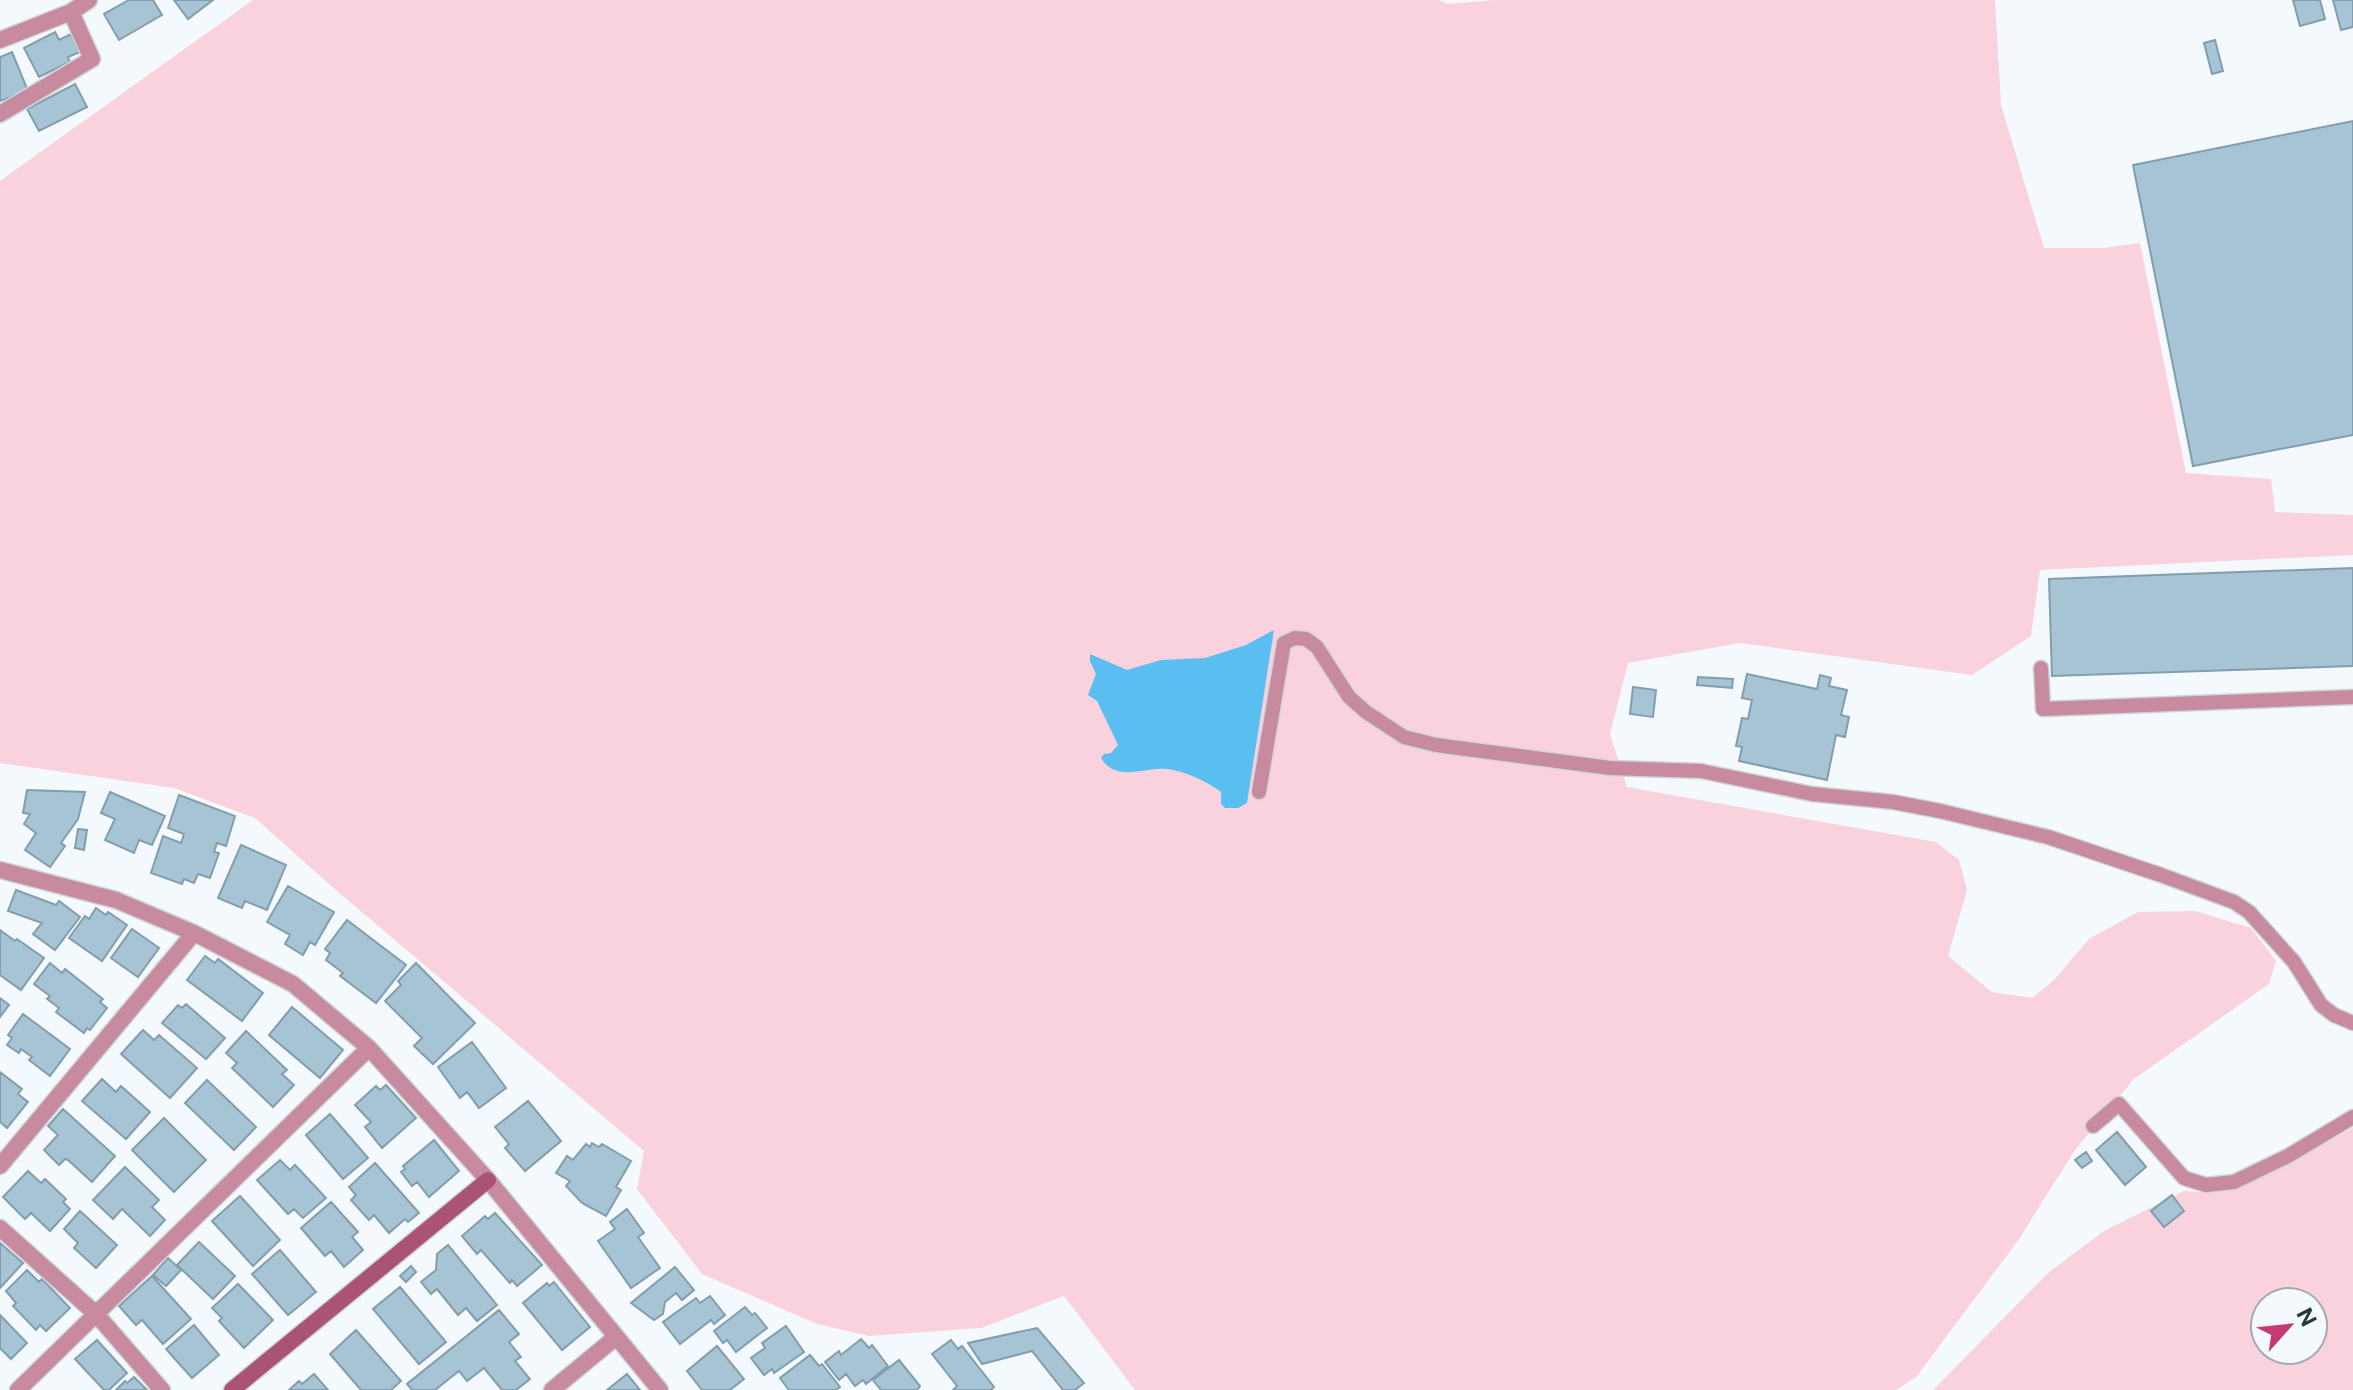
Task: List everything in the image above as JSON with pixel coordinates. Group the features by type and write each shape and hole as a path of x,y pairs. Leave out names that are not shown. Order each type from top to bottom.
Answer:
{"street":[{"path":"0,40 71,12 89,0"},
{"path":"0,114 92,59 71,12"},
{"path":"0,870 116,900 194,933 293,984 369,1048 488,1180 660,1390"},
{"path":"0,1166 194,933"},
{"path":"18,1390 369,1048"},
{"path":"232,1390 488,1180"},
{"path":"0,1228 96,1314 162,1390"},
{"path":"552,1390 616,1337"}],"lane":[{"path":"1259,792 1284,643 1295,638 1306,639 1317,647 1349,697 1404,737 1436,745 1610,768 1701,771 1812,794 1893,802 2048,837 2161,875 2234,902 2249,912 2294,962 2321,1005 2353,1023"},
{"path":"2041,668 2043,709 2353,697"},
{"path":"2093,1126 2119,1104 2184,1178 2206,1185 2234,1182 2288,1156 2353,1117"}],"shaded area":[{"path":"253,0 1439,0 1447,4 1495,0 1995,0 2001,105 2044,248 2104,248 2140,243 2186,473 2271,479 2275,512 2353,515 2353,555 2040,570 2031,636 1972,675 1740,643 1628,663 1610,734 1627,787 1936,842 1959,860 1967,890 1948,956 1992,992 2032,998 2053,981 2089,939 2138,912 2195,911 2251,928 2276,961 2269,984 2134,1079 2075,1150 2019,1239 1916,1377 1896,1390 1135,1390 1064,1296 981,1328 869,1336 817,1324 702,1274 637,1189 644,1151 255,818 174,788 0,763 0,181"},
{"path":"2353,1128 2353,1390 1933,1390 2048,1273 2104,1231 2184,1191 2214,1193 2277,1169"}],"water":[{"path":"1274,630 1247,803 1238,808 1225,808 1221,804 1221,792 1174,770 1123,772 1107,766 1101,758 1118,745 1097,701 1088,695 1096,674 1090,654 1127,670 1161,660 1205,658 1246,645"}],"building":[{"path":"129,0 153,0 162,15 119,40 104,14"},
{"path":"174,0 213,0 188,19"},
{"path":"2293,0 2320,0 2325,19 2300,26"},
{"path":"2333,0 2353,0 2353,27 2341,30"},
{"path":"55,32 59,40 71,34 80,52 68,57 70,62 39,77 24,48"},
{"path":"2215,40 2223,71 2212,74 2204,43"},
{"path":"12,52 28,91 0,101 0,57"},
{"path":"75,84 87,107 39,131 27,109"},
{"path":"2353,121 2353,435 2193,466 2133,165"},
{"path":"2353,568 2353,666 2052,676 2049,579"},
{"path":"1747,674 1817,689 1820,675 1831,678 1829,686 1847,690 1841,715 1849,717 1845,737 1836,735 1827,780 1739,761 1742,747 1736,746 1742,718 1748,719 1752,700 1742,698"},
{"path":"1698,677 1733,679 1732,688 1697,685"},
{"path":"1633,687 1656,690 1653,717 1630,714"},
{"path":"27,790 85,792 78,819 61,843 65,846 50,867 25,850 36,833 24,824 30,814 23,813"},
{"path":"110,792 165,816 152,845 139,840 134,853 105,840 115,819 101,813"},
{"path":"179,795 235,816 226,846 217,843 214,852 219,853 210,878 198,874 194,883 184,879 182,884 151,873 163,836 181,843 184,834 168,828"},
{"path":"78,829 87,830 84,850 75,848"},
{"path":"241,845 286,865 267,910 245,901 242,908 218,898"},
{"path":"288,886 334,912 315,945 310,942 303,955 285,944 290,935 267,922"},
{"path":"16,890 56,905 59,901 80,917 55,950 33,934 42,923 8,911"},
{"path":"96,908 127,925 102,961 69,938 85,916 89,919"},
{"path":"347,920 406,965 376,1003 340,976 343,973 326,960 330,953 325,949"},
{"path":"132,929 159,948 138,977 111,958"},
{"path":"0,930 44,958 21,990 0,975"},
{"path":"205,956 215,963 218,959 263,993 242,1021 187,980"},
{"path":"50,963 62,973 65,969 103,999 100,1002 107,1008 90,1030 87,1028 84,1033 56,1012 59,1008 47,999 50,996 34,984"},
{"path":"416,963 475,1023 433,1064 414,1046 422,1038 385,1001 401,985 398,981"},
{"path":"0,998 9,1005 0,1017"},
{"path":"186,1004 225,1038 206,1059 162,1023 178,1005 182,1008"},
{"path":"292,1007 343,1050 320,1078 269,1035"},
{"path":"23,1014 70,1049 50,1076 29,1060 32,1057 21,1049 19,1053 7,1045 12,1038 8,1035"},
{"path":"143,1030 154,1040 159,1035 197,1068 170,1098 121,1054"},
{"path":"246,1031 287,1070 282,1074 294,1085 273,1107 232,1068 237,1063 226,1053"},
{"path":"472,1042 506,1088 479,1108 467,1092 460,1098 438,1067"},
{"path":"0,1072 22,1089 18,1094 28,1102 7,1128 0,1122"},
{"path":"102,1079 116,1092 121,1086 150,1112 126,1139 82,1101"},
{"path":"207,1080 256,1127 234,1150 185,1103"},
{"path":"386,1085 416,1118 382,1148 365,1127 371,1122 355,1105 376,1086 380,1090"},
{"path":"528,1101 561,1141 525,1171 505,1148 509,1144 495,1127"},
{"path":"63,1109 115,1156 92,1182 68,1160 59,1165 44,1150 58,1135 48,1126"},
{"path":"330,1114 368,1158 343,1179 306,1135"},
{"path":"164,1118 206,1160 174,1192 132,1150"},
{"path":"2117,1132 2146,1167 2125,1185 2096,1150"},
{"path":"434,1140 459,1171 429,1197 417,1182 412,1186 401,1172 405,1169 403,1166"},
{"path":"592,1143 599,1147 602,1144 631,1161 616,1187 621,1190 606,1216 582,1203 566,1186 570,1181 556,1173 567,1156 573,1160 586,1144 590,1147"},
{"path":"2086,1152 2092,1161 2082,1168 2075,1160"},
{"path":"280,1160 290,1170 295,1165 326,1198 303,1218 294,1209 288,1214 257,1180"},
{"path":"375,1163 419,1213 408,1222 405,1219 389,1233 374,1215 369,1220 351,1200 356,1195 349,1187"},
{"path":"125,1167 159,1200 152,1207 165,1220 150,1236 122,1209 113,1219 93,1200"},
{"path":"28,1171 41,1183 45,1179 66,1199 63,1202 70,1209 50,1231 31,1213 25,1219 3,1197"},
{"path":"2172,1195 2184,1211 2164,1227 2151,1211"},
{"path":"240,1196 280,1240 253,1266 212,1221"},
{"path":"331,1202 358,1232 352,1237 363,1250 344,1267 331,1251 325,1256 301,1228"},
{"path":"627,1209 644,1233 638,1237 660,1268 631,1288 598,1241 615,1229 610,1222"},
{"path":"80,1211 117,1245 96,1268 74,1248 78,1243 64,1229"},
{"path":"495,1213 542,1265 517,1286 512,1280 510,1283 481,1250 477,1254 462,1236 485,1216 488,1219"},
{"path":"199,1242 235,1276 213,1299 177,1265"},
{"path":"0,1243 23,1263 0,1288"},
{"path":"448,1245 497,1305 477,1321 466,1308 458,1315 437,1289 431,1294 421,1282 436,1270 437,1254"},
{"path":"280,1250 316,1292 288,1315 252,1274"},
{"path":"168,1258 181,1270 166,1286 153,1275"},
{"path":"411,1266 416,1272 406,1282 400,1276"},
{"path":"675,1267 694,1290 682,1300 676,1293 665,1302 663,1314 654,1320 631,1303"},
{"path":"27,1270 39,1282 42,1279 70,1308 46,1331 40,1325 36,1330 13,1306 16,1303 6,1291"},
{"path":"152,1276 191,1319 163,1344 142,1320 136,1325 119,1306"},
{"path":"554,1282 590,1327 562,1350 523,1303 547,1283 549,1286"},
{"path":"238,1284 273,1320 244,1348 219,1321 222,1318 212,1308"},
{"path":"400,1287 446,1342 419,1364 373,1309"},
{"path":"710,1296 725,1315 714,1324 711,1320 680,1344 663,1322 696,1298 700,1303"},
{"path":"745,1307 752,1315 755,1313 767,1328 736,1352 727,1340 723,1343 714,1331"},
{"path":"499,1310 519,1334 509,1342 521,1357 515,1361 530,1379 516,1390 502,1390 484,1368 467,1381 459,1371 435,1390 412,1390 407,1384"},
{"path":"0,1315 27,1343 11,1359 0,1348"},
{"path":"194,1325 219,1355 192,1378 166,1349"},
{"path":"786,1326 804,1352 774,1373 772,1369 764,1375 751,1358 765,1348 762,1343"},
{"path":"1037,1328 1084,1383 1075,1390 1063,1390 1032,1351 982,1364 968,1343"},
{"path":"356,1330 401,1381 391,1390 361,1390 330,1354"},
{"path":"861,1339 869,1348 872,1345 888,1366 866,1384 863,1380 855,1386 846,1374 839,1380 825,1362 839,1351 841,1355"},
{"path":"97,1340 127,1373 109,1390 104,1390 75,1359"},
{"path":"951,1340 958,1349 962,1346 994,1387 991,1390 953,1390 957,1386 932,1354"},
{"path":"717,1346 744,1379 730,1390 702,1390 687,1371"},
{"path":"810,1355 819,1366 822,1364 840,1387 836,1390 789,1390 780,1378"},
{"path":"899,1360 920,1386 917,1390 881,1390 873,1380"},
{"path":"314,1374 328,1390 289,1390 299,1381 302,1384"},
{"path":"627,1374 640,1390 607,1390"},
{"path":"134,1377 147,1390 116,1390 125,1381 127,1383"}]}
